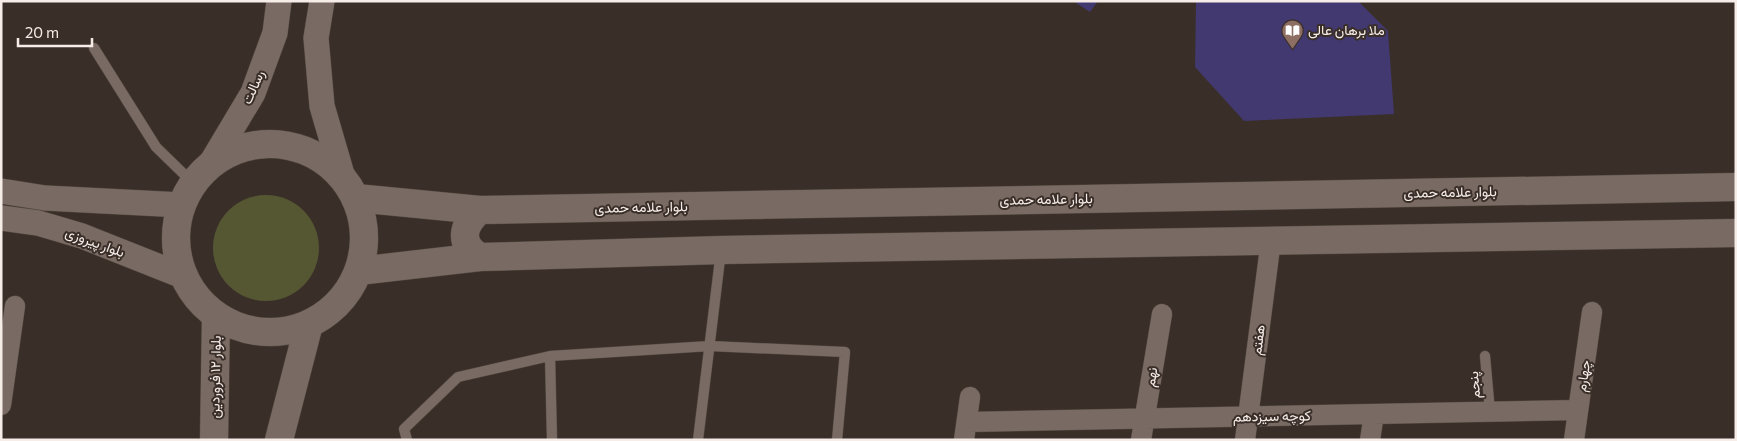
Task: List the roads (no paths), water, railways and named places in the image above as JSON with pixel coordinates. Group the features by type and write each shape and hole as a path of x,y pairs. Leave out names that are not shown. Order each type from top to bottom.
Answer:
{"main road":[{"path":"279,144 303,149 324,161 349,188 363,222 364,247 358,271 347,292 330,311 309,324 286,331 261,332 237,327 216,315 198,298 185,277 177,254 176,229 195,185 231,152 254,145 279,144"},
{"name":"بلوار علامه حمدی","path":"349,188 480,210 1736,187"},
{"path":"480,210 471,217 466,228 466,242 471,252 480,257"},
{"path":"358,271 480,257 722,250 1736,233"},
{"name":"بلوار ۱۲ فروردین","path":"214,440 216,315"},
{"path":"279,440 309,324"}],"street":[{"name":"رسالت","path":"195,185 253,93 274,33 279,1"},
{"path":"322,1 316,38 322,106 349,188"},
{"path":"1,191 45,198 195,185"},
{"path":"38,223 45,198"},
{"name":"بلوار پیروزی","path":"1,218 38,223 82,236 185,277"},
{"name":"هفتم","path":"1245,440 1271,240"},
{"path":"1,405 15,306"},
{"name":"چهارم","path":"1574,440 1592,312"},
{"name":"نهم","path":"1141,440 1162,314"},
{"path":"966,431 970,397"},
{"name":"کوچه سیزدهم","path":"966,431 1144,419 1578,410"},
{"path":"1370,440 1374,414"}],"lane":[{"path":"94,48 156,147 195,185"},
{"path":"698,440 722,250"},
{"path":"407,440 404,428 458,377 550,356 710,346 845,352 837,440"},
{"path":"550,356 552,440"},
{"name":"پنجم","path":"1485,356 1490,412"}],"place":[{"name":"ملا برهان عالی","path":"1292,49"}]}
